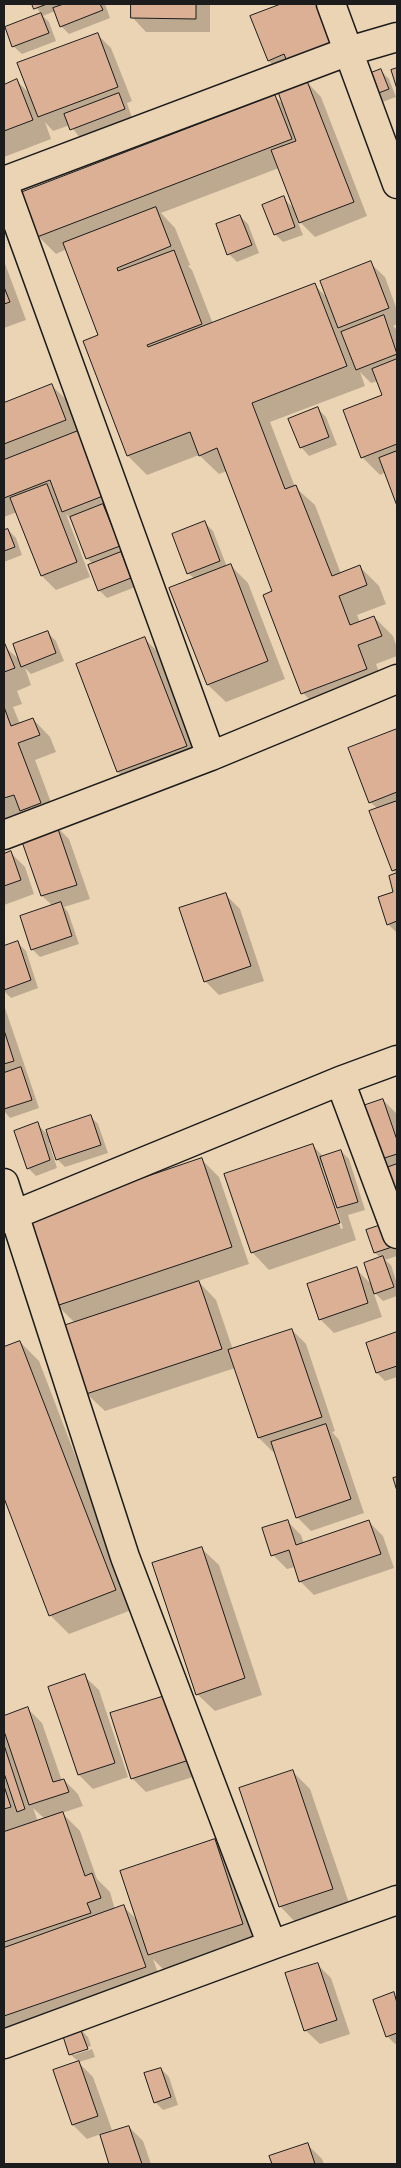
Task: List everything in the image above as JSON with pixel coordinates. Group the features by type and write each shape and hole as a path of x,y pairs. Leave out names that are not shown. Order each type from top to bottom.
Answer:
{"street":[{"path":"332,4 397,184"},
{"path":"211,756 4,183 349,51 397,37"},
{"path":"4,835 211,756 397,679"},
{"path":"9,1217 340,1081 397,1060"},
{"path":"340,1081 397,1234"},
{"path":"4,1183 9,1217 125,1557 272,1945"},
{"path":"4,2044 397,1900"}],"building":[{"path":"32,4 47,4 34,9"},
{"path":"64,4 100,4 103,10 60,27 53,8"},
{"path":"131,4 196,4 196,19 131,18"},
{"path":"281,4 319,4 338,51 290,69 284,54 268,61 250,16"},
{"path":"41,13 49,33 12,47 5,27"},
{"path":"98,33 118,87 38,117 17,63"},
{"path":"397,68 397,89 391,70"},
{"path":"381,69 389,89 368,97 361,77"},
{"path":"17,79 33,120 4,131 4,85"},
{"path":"307,81 354,202 299,223 271,150 296,141 278,92"},
{"path":"119,93 125,109 70,130 64,114"},
{"path":"275,95 292,139 37,237 20,193"},
{"path":"284,196 295,227 274,235 262,205"},
{"path":"156,207 171,246 117,268 118,271 174,250 202,324 147,345 148,347 315,283 347,366 252,403 285,489 296,485 332,576 360,565 367,585 339,596 350,625 374,616 382,636 358,645 367,669 301,694 263,595 272,591 217,448 199,456 190,432 127,456 83,341 98,335 63,243"},
{"path":"240,215 252,245 227,255 216,224"},
{"path":"371,261 389,308 338,328 320,281"},
{"path":"4,287 10,302 4,304"},
{"path":"384,315 397,354 356,370 341,332"},
{"path":"397,359 397,444 361,458 343,410 382,395 372,369"},
{"path":"52,384 66,420 4,444 4,403"},
{"path":"318,407 329,437 300,448 288,419"},
{"path":"78,431 103,496 62,512 50,480 4,498 4,460"},
{"path":"397,451 397,506 379,458"},
{"path":"47,484 77,562 41,576 10,498"},
{"path":"103,504 120,546 86,559 70,517"},
{"path":"205,521 220,561 187,574 172,534"},
{"path":"8,529 15,547 4,551 4,530"},
{"path":"121,552 131,578 98,591 88,565"},
{"path":"231,564 268,661 207,685 169,588"},
{"path":"48,631 56,653 21,667 13,644"},
{"path":"145,637 187,746 117,772 76,664"},
{"path":"4,645 15,668 4,672"},
{"path":"4,707 11,726 33,718 40,735 18,743 41,803 20,811 14,795 4,798"},
{"path":"397,729 397,792 369,803 348,748"},
{"path":"397,801 397,869 392,871 369,811"},
{"path":"56,823 77,885 41,896 20,836"},
{"path":"11,851 21,880 4,886 4,854"},
{"path":"397,873 397,921 387,925 378,897 393,892 389,876"},
{"path":"226,893 251,966 204,982 179,908"},
{"path":"61,902 72,936 31,950 20,916"},
{"path":"18,941 31,980 4,990 4,946"},
{"path":"4,1030 14,1061 4,1064"},
{"path":"21,1067 32,1100 4,1109 4,1073"},
{"path":"383,1099 397,1140 397,1154 372,1162 354,1109"},
{"path":"91,1115 101,1145 56,1160 46,1130"},
{"path":"38,1122 50,1160 27,1169 14,1131"},
{"path":"313,1144 340,1223 251,1253 224,1174"},
{"path":"341,1150 358,1202 337,1208 320,1157"},
{"path":"202,1158 232,1247 56,1306 26,1218"},
{"path":"397,1164 397,1202 386,1168"},
{"path":"384,1224 392,1247 374,1253 366,1230"},
{"path":"383,1256 394,1287 374,1294 364,1263"},
{"path":"357,1267 368,1303 319,1320 307,1284"},
{"path":"199,1281 222,1349 86,1394 63,1326"},
{"path":"292,1329 322,1417 258,1438 228,1350"},
{"path":"397,1332 397,1366 376,1373 366,1343"},
{"path":"20,1341 116,1590 49,1616 4,1498 4,1347"},
{"path":"326,1424 351,1499 296,1518 271,1442"},
{"path":"397,1477 397,1491 393,1478"},
{"path":"288,1520 296,1545 369,1520 381,1554 299,1582 289,1550 271,1556 262,1528"},
{"path":"202,1547 245,1678 196,1695 152,1563"},
{"path":"85,1674 115,1763 78,1775 48,1687"},
{"path":"168,1695 189,1760 131,1779 110,1713"},
{"path":"28,1707 53,1782 64,1779 69,1792 29,1805 4,1731 4,1716"},
{"path":"4,1745 25,1809 17,1812 4,1773"},
{"path":"293,1770 333,1889 279,1907 239,1788"},
{"path":"4,1786 11,1807 4,1809"},
{"path":"63,1812 85,1876 92,1873 101,1898 87,1903 91,1913 4,1942 4,1832"},
{"path":"215,1839 243,1924 148,1955 120,1871"},
{"path":"124,1905 146,1967 4,2016 4,1948"},
{"path":"318,1963 337,2020 304,2031 285,1973"},
{"path":"394,1992 397,2003 397,2033 386,2037 373,2000"},
{"path":"80,2028 88,2049 69,2055 62,2033"},
{"path":"79,2061 98,2116 72,2125 53,2070"},
{"path":"161,2068 171,2097 154,2103 144,2073"},
{"path":"129,2126 142,2164 109,2164 100,2135"},
{"path":"308,2143 315,2164 272,2164 269,2156"}]}
